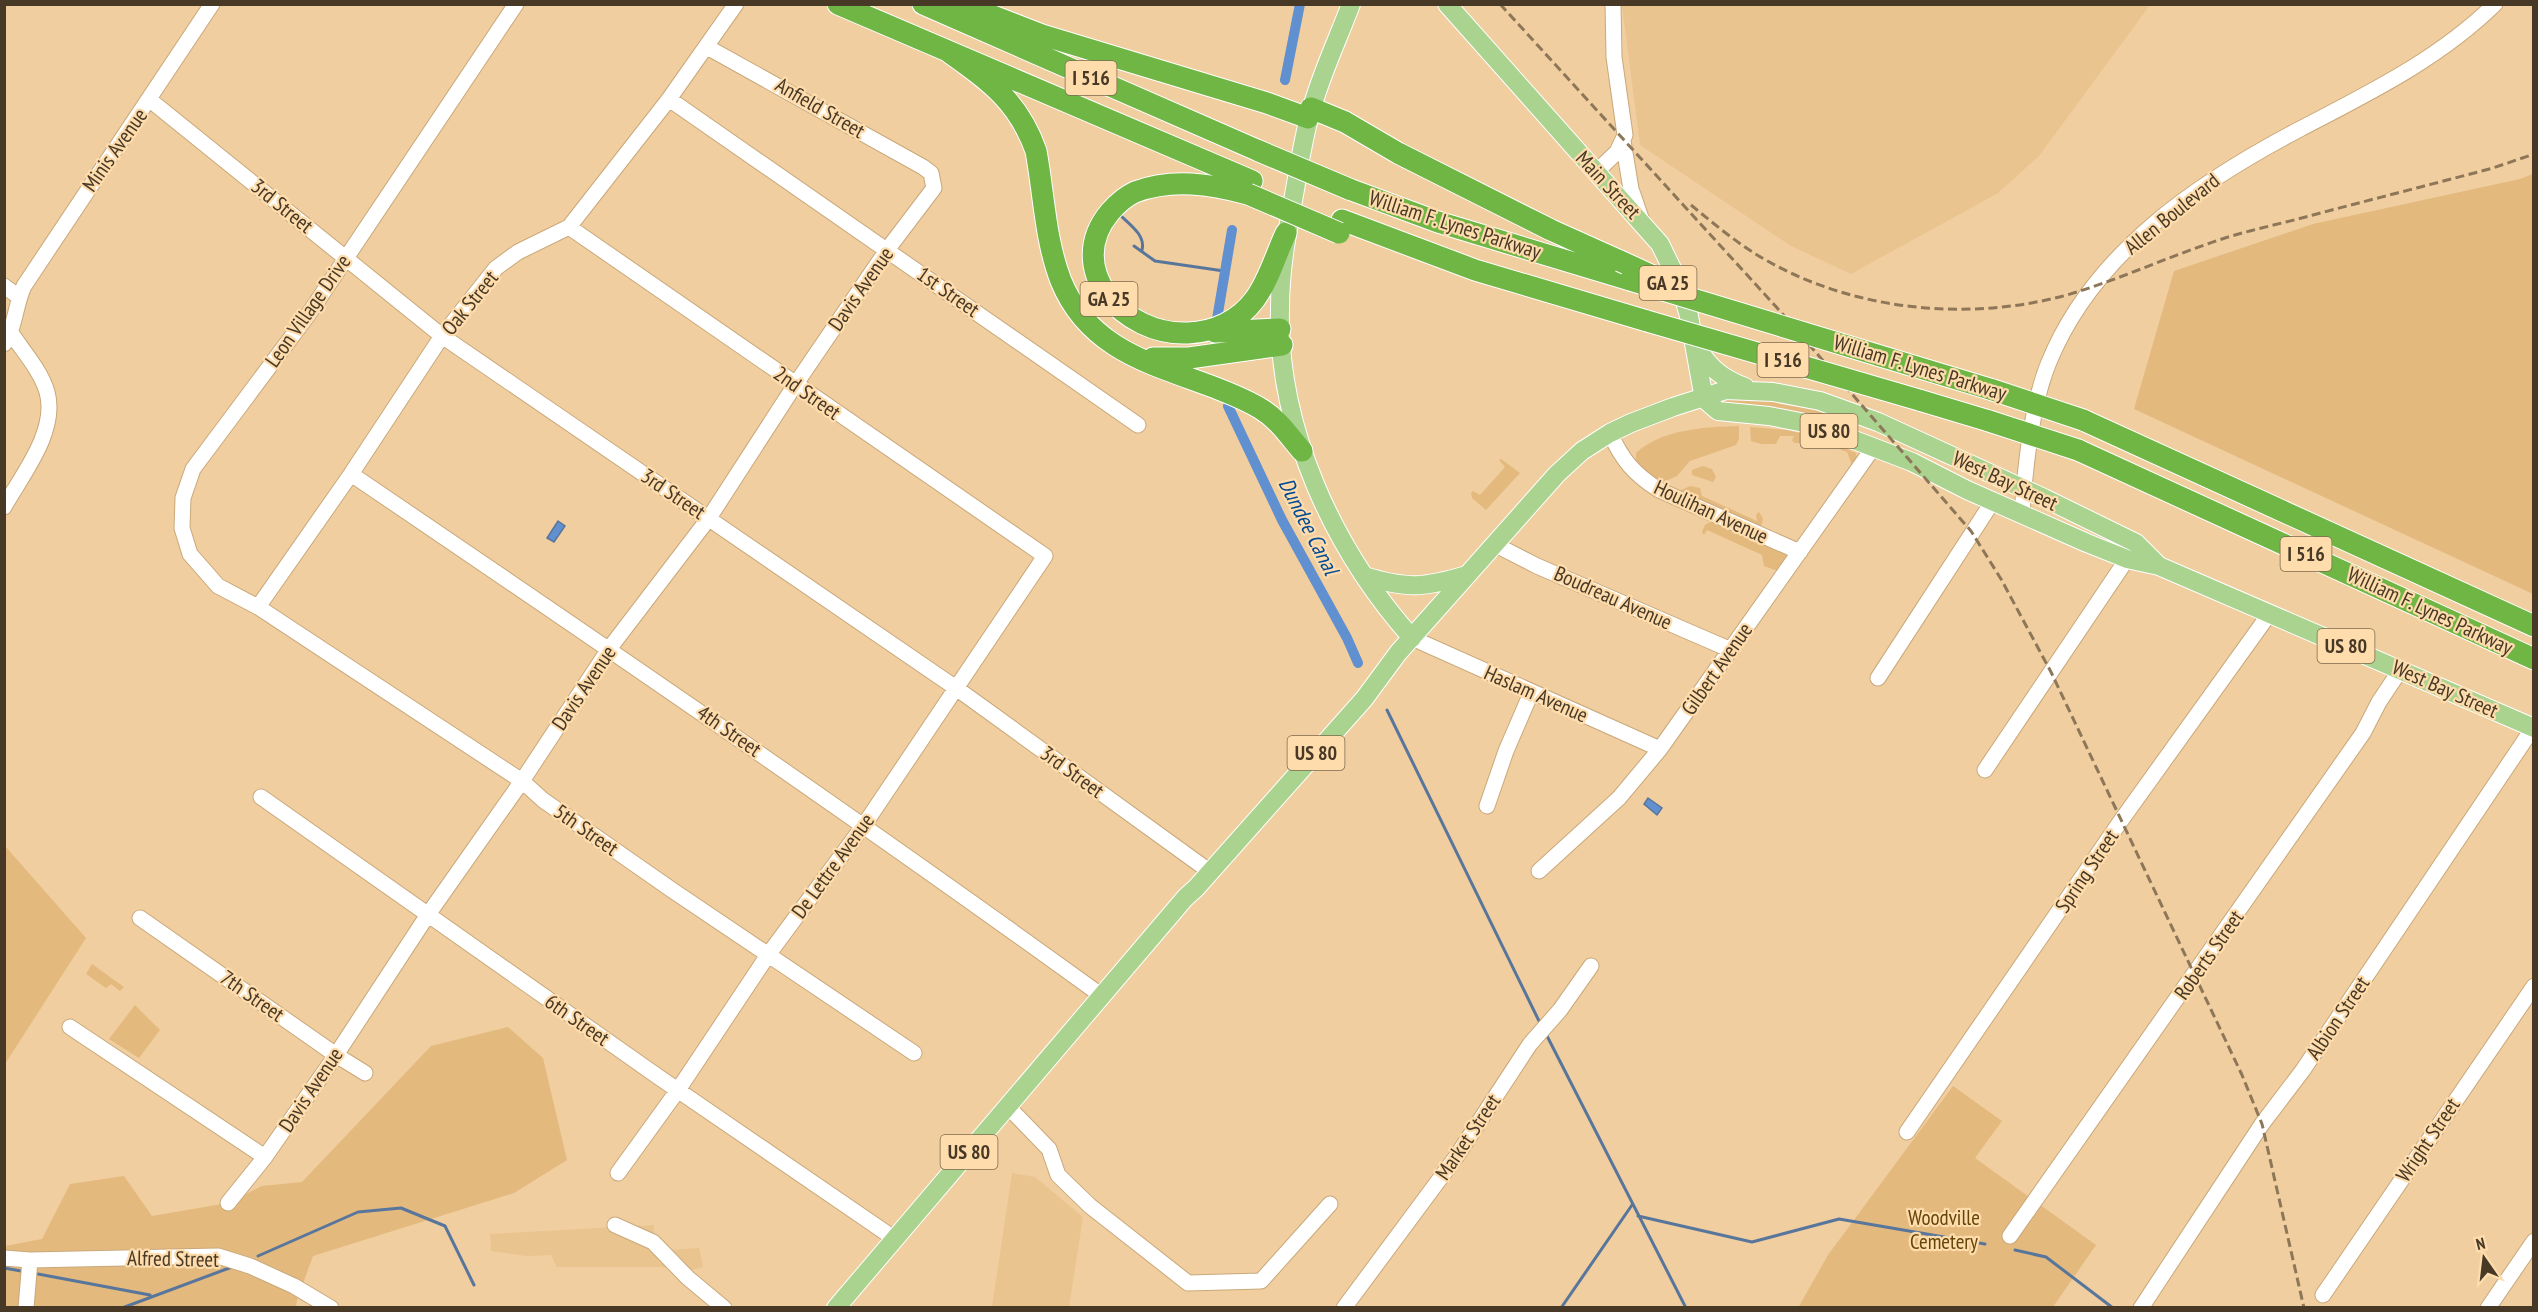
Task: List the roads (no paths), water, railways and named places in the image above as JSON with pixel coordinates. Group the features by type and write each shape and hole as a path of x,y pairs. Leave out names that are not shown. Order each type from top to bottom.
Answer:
{"highway":[{"path":"838,4 946,50 995,86 1020,116 1036,152 1052,250 1062,282 1080,314 1095,331 1128,355 1251,403 1271,416 1302,451"},
{"name":"William F. Lynes Parkway","path":"923,4 1349,189 1438,222 1625,271"},
{"path":"962,4 1042,35 1267,103 1312,107"},
{"name":"William F. Lynes Parkway","path":"946,50 1250,188 1340,226 1475,270 1919,400 2078,450 2534,659"},
{"name":"GA 25","path":"1312,107 1345,122 1398,153 1551,230 1625,271 1716,304"},
{"name":"GA 25","path":"1250,188 1189,184 1153,187 1124,198 1102,224 1095,251 1096,268 1107,296 1116,307 1142,325 1169,333 1191,333 1212,329 1226,324 1239,315 1255,299 1286,233"},
{"name":"William F. Lynes Parkway","path":"1716,304 2083,420 2534,626"},
{"path":"1191,333 1281,337"},
{"path":"1128,355 1160,359 1189,358 1281,337"}],"main road":[{"name":"GA 25","path":"1286,233 1312,107 1351,4"},
{"name":"Main Street","path":"1447,4 1595,173 1644,224 1671,262 1680,285 1694,342 1704,399"},
{"path":"1286,233 1281,276 1281,337 1290,403 1302,451 1327,511 1364,576 1412,638"},
{"path":"1694,342 1705,361 1716,372 1752,390"},
{"name":"US 80","path":"836,1308 1209,871 1364,699 1398,653 1557,474 1582,452 1610,433 1658,413 1726,390 1752,390"},
{"name":"West Bay Street","path":"1752,390 1796,395 1820,401 1878,422 2136,543 2158,566"},
{"name":"US 80","path":"1704,399 1718,411 1794,420 1815,425 1873,448"},
{"name":"West Bay Street","path":"1873,448 1912,462 1993,501 2127,559 2158,566 2270,613 2533,728"},
{"path":"1364,576 1392,584 1422,587 1467,575"}],"street":[{"name":"Minis Avenue","path":"19,297 78,204 150,100 212,4"},
{"name":"Leon Village Drive","path":"258,607 218,586 190,554 182,528 183,498 193,469 308,315 516,4"},
{"name":"Oak Street","path":"258,607 351,474 442,336 496,268 518,252 569,227 669,99 736,4"},
{"path":"1613,4 1614,57 1625,128 1623,141 1631,189 1644,224"},
{"name":"Allen Boulevard","path":"2022,514 2030,441 2041,384 2048,363 2077,310 2118,259 2143,233 2200,186 2284,137 2389,82 2455,39 2496,4"},
{"name":"Anfield Street","path":"707,47 756,72 931,173"},
{"name":"1st Street","path":"669,99 1138,425"},
{"name":"3rd Street","path":"150,100 442,336 956,688 1209,871"},
{"path":"1595,173 1617,152 1623,141"},
{"name":"Davis Avenue","path":"228,1203 265,1157 336,1055 427,916 522,781 609,649 709,518 795,385 887,250 934,188 931,173"},
{"name":"2nd Street","path":"569,227 1045,556"},
{"path":"4,286 19,297 8,338 44,385 48,408 40,444 4,507"},
{"name":"Houlihan Avenue","path":"1610,433 1624,461 1659,490 1800,552"},
{"name":"Gilbert Avenue","path":"1539,871 1618,798 1660,749 1873,448"},
{"name":"4th Street","path":"351,474 864,825 1102,996"},
{"path":"1878,678 1971,531 1993,501"},
{"name":"Boudreau Avenue","path":"1496,544 1538,566 1731,650"},
{"name":"De Lettre Avenue","path":"618,1173 678,1090 768,955 864,825 1045,556"},
{"path":"1985,770 2106,594 2127,559"},
{"name":"5th Street","path":"258,607 522,781 543,800 914,1053"},
{"name":"Spring Street","path":"1906,1132 2120,822 2270,613"},
{"name":"Haslam Avenue","path":"1412,638 1660,749"},
{"name":"Roberts Street","path":"2010,1236 2363,733 2379,702 2401,669"},
{"path":"1487,806 1506,751 1531,693"},
{"name":"Albion Street","path":"2141,1308 2262,1124 2303,1070 2533,728"},
{"name":"6th Street","path":"261,797 427,916 895,1239"},
{"name":"7th Street","path":"140,918 365,1073"},
{"name":"Market Street","path":"1344,1308 1456,1157 1530,1044 1560,1010 1591,966"},
{"name":"Wright Street","path":"2323,1295 2534,986"},
{"path":"70,1027 265,1157"},
{"path":"1010,1105 1014,1113 1049,1149 1058,1175 1090,1206 1188,1283 1261,1281 1330,1204"},
{"path":"615,1225 652,1242 688,1278 724,1308"},
{"path":"2488,1308 2534,1241"},
{"name":"Alfred Street","path":"4,1258 30,1260 219,1256 250,1266 294,1286 331,1308"},
{"path":"26,1308 30,1260"}],"water":[{"path":"558,521 565,526 554,542 547,538"},
{"path":"1648,798 1662,808 1657,815 1644,804"}],"waterway":[{"name":"Dundee Canal","path":"1285,80 1300,4"},
{"path":"1119,214 1142,239 1142,250"},
{"name":"Dundee Canal","path":"1217,319 1232,230"},
{"path":"1134,246 1155,261 1224,271"},
{"name":"Dundee Canal","path":"1228,406 1282,520 1347,638 1358,663"},
{"path":"1387,710 1540,1023"},
{"path":"1546,1034 1686,1308"},
{"path":"1561,1308 1632,1205"},
{"path":"258,1256 358,1212 401,1208 445,1226 474,1285"},
{"path":"1638,1216 1752,1242 1839,1219 1985,1244"},
{"path":"2015,1250 2046,1257 2113,1308"},
{"path":"122,1308 232,1267"},
{"path":"4,1268 21,1271"},
{"path":"38,1274 150,1295"}],"railway":[{"path":"1500,4 1779,310 1971,531 2001,579 2051,672 2242,1075 2262,1124 2304,1308"},
{"path":"1691,205 1764,259 1799,277 1835,290 1912,307 1991,308 2067,295 2225,238 2493,168 2534,154"}],"park label":[{"name":"Woodville Cemetery","path":"1944,1230"}]}
